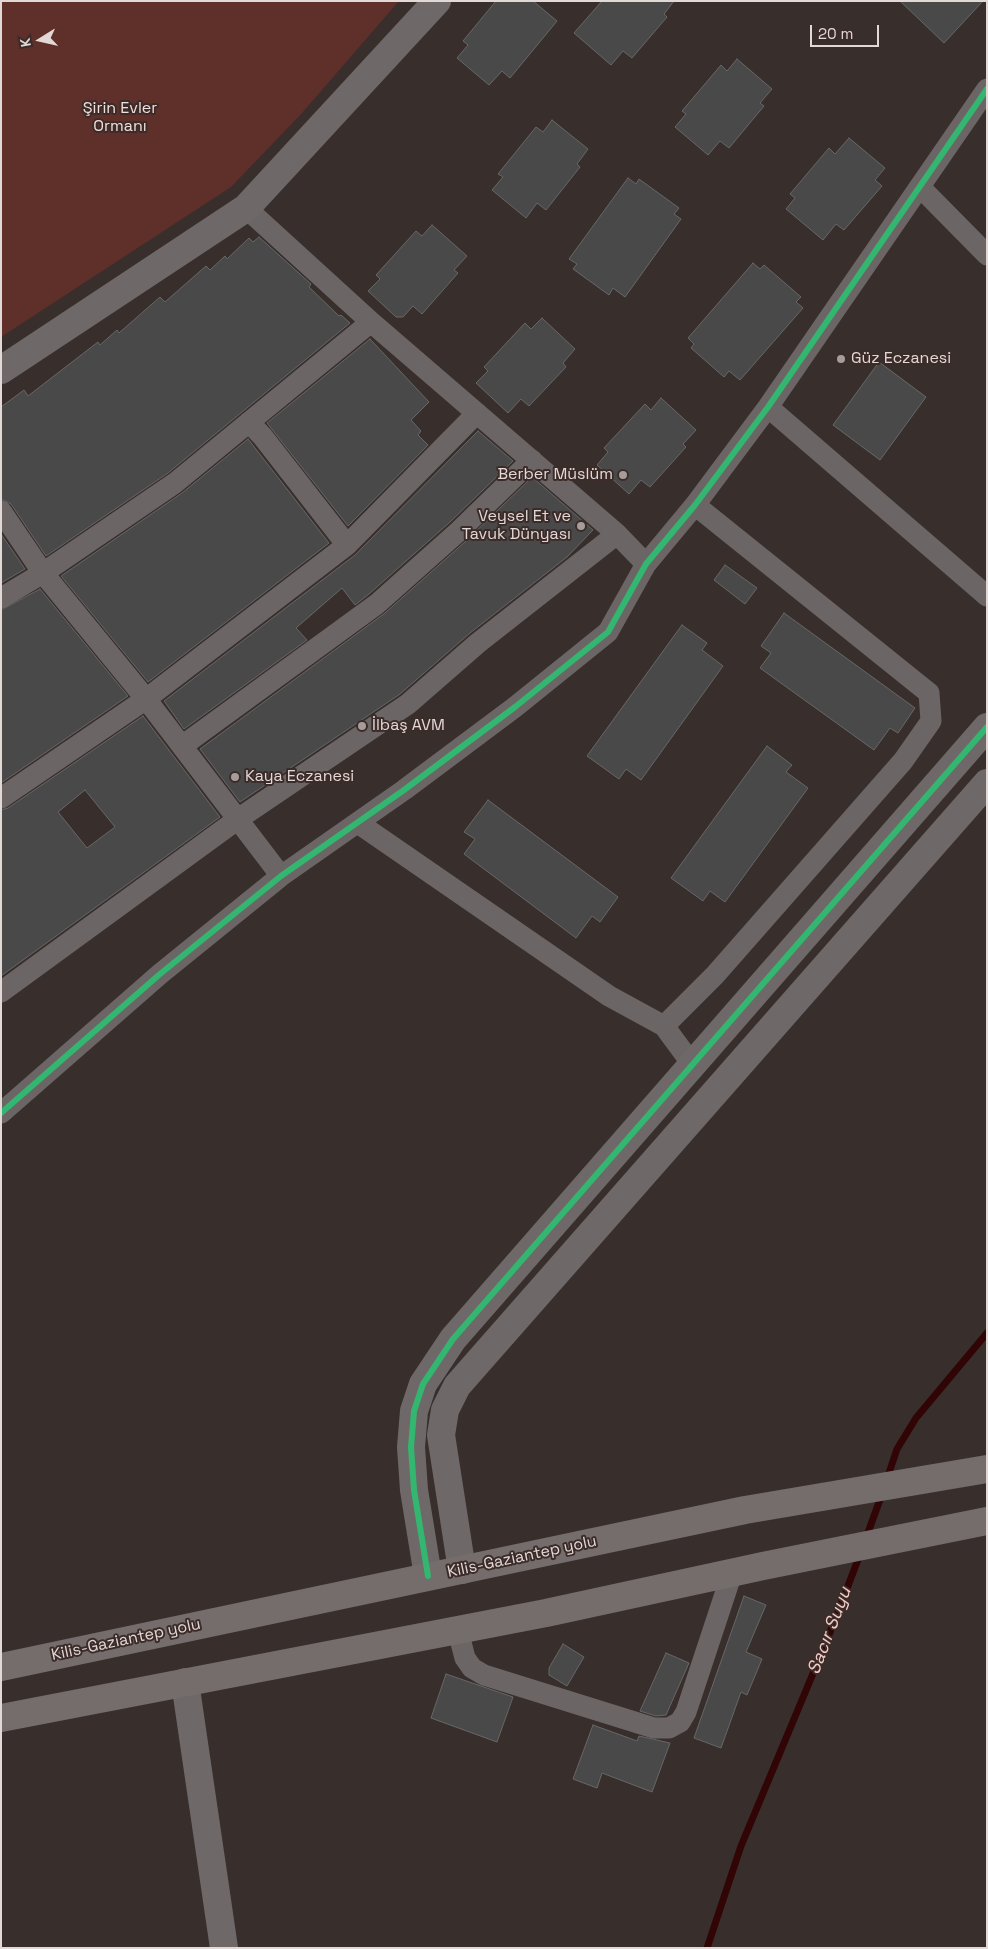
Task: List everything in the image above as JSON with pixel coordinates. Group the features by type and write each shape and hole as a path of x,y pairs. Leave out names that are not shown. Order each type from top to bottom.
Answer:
{"highway":[{"name":"Kilis-Gaziantep yolu","path":"1,1667 745,1510 987,1469"},
{"path":"1,1718 458,1631 763,1566 987,1522"}],"street":[{"path":"1,370 246,208 437,1"},
{"path":"1,1113 160,974 282,876 358,823 507,713 608,632 646,564 695,505 768,407 987,89"},
{"path":"920,187 987,255"},
{"path":"246,208 371,322 617,534 646,564"},
{"path":"1,598 43,573 174,483 371,322"},
{"path":"768,407 987,596"},
{"path":"1,798 146,699 347,545 478,413"},
{"path":"249,422 263,436 347,545"},
{"path":"182,746 377,604 459,531 532,460"},
{"path":"664,1026 715,975 890,775 931,720 929,693 695,505"},
{"path":"1,511 43,573 146,699 282,876"},
{"path":"1,992 238,819 408,704 478,643 617,534"},
{"path":"428,1576 414,1490 411,1447 414,1412 423,1384 453,1338 987,727"},
{"path":"462,1570 441,1435 445,1410 457,1386 987,783"},
{"path":"358,823 609,996 664,1026 692,1064"},
{"path":"458,1631 465,1658 472,1668 484,1676 654,1728 669,1728 680,1722 686,1712 732,1573"},
{"path":"185,1682 224,1948"}],"green space":[{"name":"Şirin Evler Ormanı","path":"1,1 399,1 302,113 231,187 1,337"}],"building":[{"path":"496,1 533,1 557,21 510,78 502,71 489,85 457,58 468,45 463,41"},
{"path":"602,1 674,1 664,14 667,17 632,58 623,51 611,65 574,33"},
{"path":"900,1 983,1 944,43"},
{"path":"737,59 772,89 760,103 764,106 729,148 720,141 708,155 675,127 686,114 682,111 721,65 727,71"},
{"path":"552,120 588,149 577,164 580,167 546,210 537,203 526,218 492,190 503,177 498,174 536,127 543,132"},
{"path":"849,138 885,168 875,180 882,186 844,230 836,224 823,240 786,209 795,198 790,194 829,148 835,154"},
{"path":"628,178 636,184 639,179 679,208 674,214 681,219 625,297 613,288 609,295 573,269 577,264 569,259"},
{"path":"432,225 467,256 454,270 458,273 422,314 413,306 403,317 396,317 368,291 380,279 376,275 416,231 422,236"},
{"path":"259,237 311,284 309,287 339,316 341,315 350,323 168,473 46,556 11,504 1,499 1,407 24,390 28,396 98,342 100,345 117,330 119,333 160,297 165,302 206,266 210,270 225,256 227,259 249,238 253,242"},
{"path":"753,263 760,269 764,265 801,297 796,302 803,308 740,380 729,371 724,377 691,348 694,344 688,338"},
{"path":"542,318 575,349 563,363 566,367 529,406 521,399 508,413 476,383 488,371 484,367 525,323 531,329"},
{"path":"370,339 429,402 411,420 421,431 418,435 428,445 348,526 267,423"},
{"path":"879,362 926,397 880,460 833,425"},
{"path":"661,398 696,430 683,444 686,447 650,487 641,480 629,494 597,465 608,452 604,448 645,404 651,410"},
{"path":"478,431 513,461 450,522 369,594 355,605 342,588 296,628 307,640 184,729 164,701 355,555"},
{"path":"248,439 329,543 148,682 61,576 182,493"},
{"path":"532,477 593,530 567,557 470,633 400,694 240,802 200,749 385,613 467,540"},
{"path":"1,534 25,569 1,583"},
{"path":"725,565 757,588 745,604 714,580"},
{"path":"40,589 128,696 1,783 1,610"},
{"path":"784,613 915,708 898,733 890,728 874,750 760,668 771,653 761,646"},
{"path":"682,625 707,643 702,650 723,666 641,780 626,769 619,779 587,756"},
{"path":"143,716 220,817 1,976 1,810 8,808","holes":["85,790 115,827 87,848 58,812"]},
{"path":"767,746 792,765 786,772 808,788 725,902 710,891 703,901 671,878"},
{"path":"488,800 618,897 600,922 592,916 576,938 464,854 475,839 464,832"},
{"path":"744,1596 766,1605 746,1652 762,1659 747,1695 741,1692 721,1748 694,1738"},
{"path":"563,1644 584,1657 567,1686 549,1675 549,1668"},
{"path":"666,1653 689,1663 666,1715 656,1716 640,1711"},
{"path":"446,1674 513,1697 497,1742 431,1718"},
{"path":"593,1725 637,1741 639,1736 670,1743 652,1792 602,1773 597,1788 573,1779"}],"waterway":[{"name":"Sacır Suyu","path":"887,1479 897,1449 916,1418 987,1333"},
{"name":"Sacır Suyu","path":"866,1538 882,1494"},
{"name":"Sacır Suyu","path":"707,1948 741,1846 827,1640 861,1552"}],"cycle path":[{"path":"1,1113 160,974 281,876 404,790 515,707 608,632 646,564 695,505 768,407 987,89"},
{"path":"428,1576 414,1490 411,1447 414,1411 423,1384 453,1339 987,727"}],"place":[{"name":"Güz Eczanesi","path":"841,359"},
{"name":"Berber Müslüm","path":"623,475"},
{"name":"Veysel Et ve Tavuk Dünyası","path":"581,526"},
{"name":"İlbaş AVM","path":"362,726"},
{"name":"Kaya Eczanesi","path":"235,777"}]}
